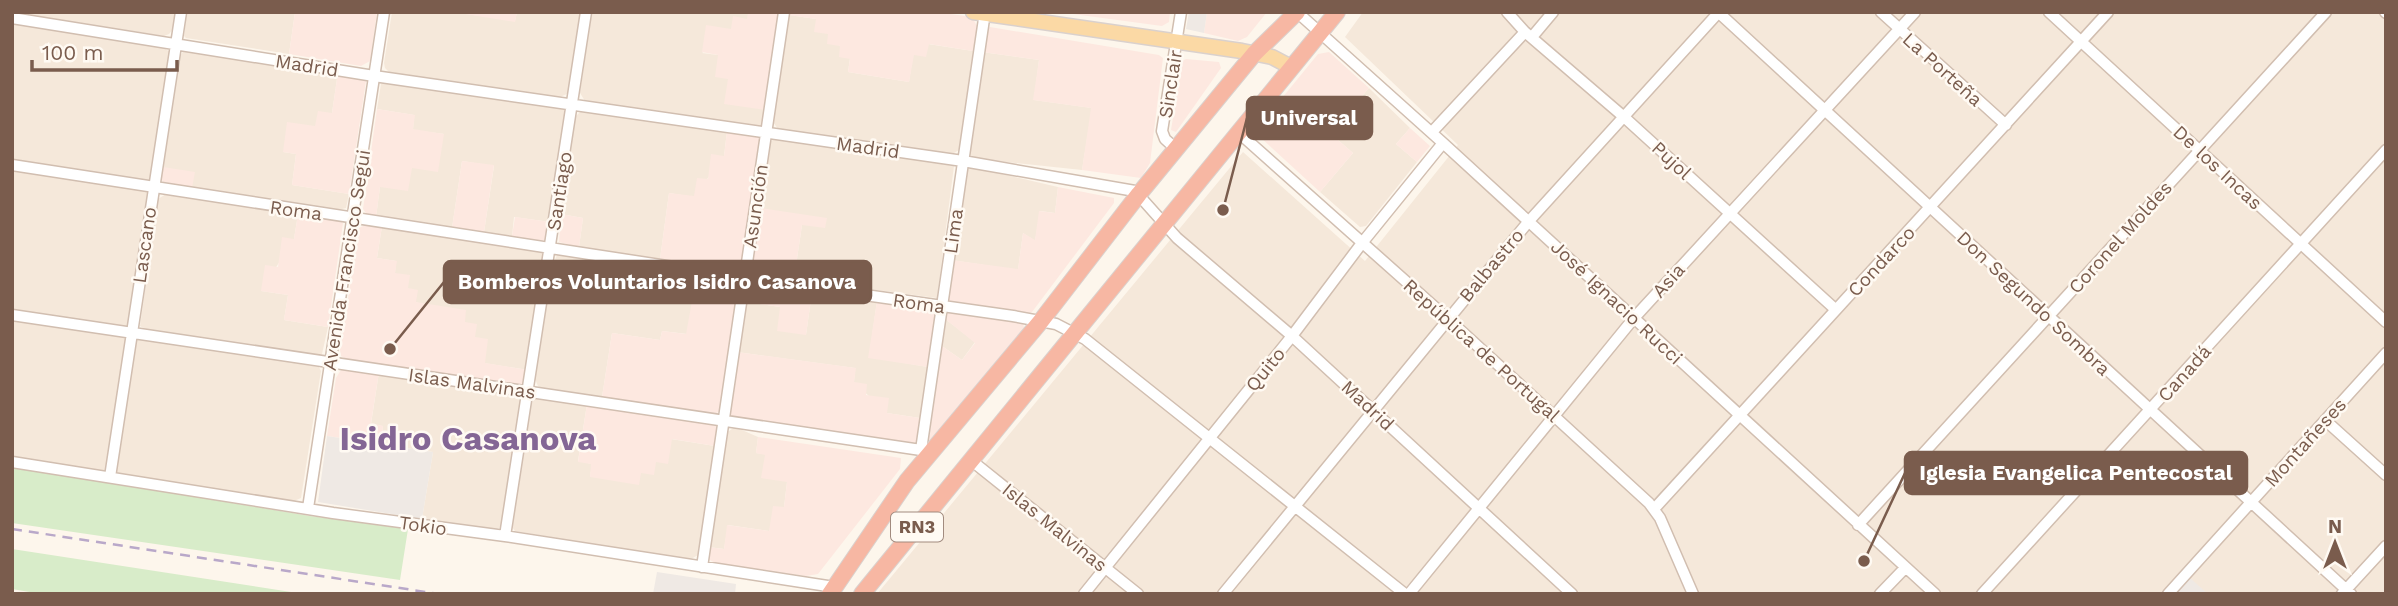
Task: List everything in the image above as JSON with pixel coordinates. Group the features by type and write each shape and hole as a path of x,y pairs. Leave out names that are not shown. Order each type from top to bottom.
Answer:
{"highway":[{"name":"RN3","path":"832,590 925,453 1041,321 1139,194 1254,54 1297,12"},
{"name":"RN3","path":"862,594 1337,12"}],"main road":[{"path":"981,13 1254,54 1291,66"}],"street":[{"name":"Lascano","path":"110,477 181,12"},
{"name":"Avenida Francisco Segui","path":"308,508 384,12"},
{"name":"Santiago","path":"505,536 586,12"},
{"name":"Asunción","path":"702,567 784,12"},
{"name":"Sinclair","path":"1176,149 1164,139 1162,131 1181,12"},
{"name":"José Ignacio Rucci","path":"1297,12 1529,220 1935,594"},
{"name":"Pujol","path":"1507,12 1836,309"},
{"path":"1432,132 1553,12"},
{"name":"Don Segundo Sombra","path":"1718,12 2346,592"},
{"name":"Balbastro","path":"1223,594 1529,220 1718,12"},
{"name":"La Porteña","path":"1881,12 2006,125"},
{"name":"Asia","path":"1407,594 1633,317 1916,12"},
{"name":"De los Incas","path":"2049,12 2386,322"},
{"name":"Condarco","path":"1654,509 2108,12"},
{"name":"Coronel Moldes","path":"1858,525 2326,12"},
{"name":"Lima","path":"925,453 981,13"},
{"name":"Madrid","path":"12,18 374,76 963,161 1129,189 1139,194 1163,224 1373,409 1572,594"},
{"name":"República de Portugal","path":"1238,132 1554,414 1654,509 1693,594"},
{"name":"Quito","path":"1084,594 1443,143"},
{"name":"Canadá","path":"1982,594 2386,150"},
{"name":"Roma","path":"12,165 1041,321 1075,333 1407,594"},
{"name":"Islas Malvinas","path":"12,315 330,364 529,391 925,453"},
{"name":"Montañeses","path":"2168,594 2386,352"},
{"path":"2325,420 2386,475"},
{"name":"Islas Malvinas","path":"972,461 1138,594"},
{"name":"Tokio","path":"12,462 505,536 832,590"},
{"path":"2346,592 2386,546"},
{"path":"1880,594 1905,568"}],"shaded area":[{"path":"12,12 175,12 173,29 164,36"},
{"path":"187,12 295,12 289,54 186,38"},
{"path":"295,12 377,12 370,61 361,66 289,54"},
{"path":"392,12 453,12 515,21 517,12 582,13 569,93 560,97 389,72 384,63"},
{"path":"453,12 517,12 515,22"},
{"path":"592,12 748,12 748,19 702,53 718,55 728,79 765,110 763,124 755,128 585,101 580,93"},
{"path":"748,12 781,12 765,110 724,104 728,79 715,77 718,55 702,52 706,25 731,29 733,16 747,19"},
{"path":"789,12 937,12 972,17 977,26 973,51 929,44 926,57 914,55 909,82 848,72 850,59 839,57 840,46 827,44 828,34 814,32 816,19 789,15"},
{"path":"1058,12 1170,12 1169,22 1162,26"},
{"path":"1189,12 1207,12 1204,33 1186,29"},
{"path":"1207,12 1267,12 1247,37 1238,41 1204,33"},
{"path":"1363,12 2386,12 2386,594 877,594 1243,152 1365,261 1458,145 1345,37"},
{"path":"789,15 816,19 850,58 848,72 909,82 913,55 928,44 973,51 959,150 949,156 778,129 773,122"},
{"path":"12,24 161,46 170,52 128,336 319,367 321,371 301,498 294,501 12,458"},
{"path":"990,27 1159,55 1163,58 1150,163 1141,178 1082,170 1091,108 1033,100 1039,60 982,52 985,30"},
{"path":"184,50 338,72 332,113 283,152 296,154 292,185 349,194 346,208 338,210 192,188 163,167 179,58"},
{"path":"982,52 1039,60 1034,100 1092,108 1082,170 978,159 969,154"},
{"path":"1329,52 1369,88 1330,133 1353,153 1320,192 1260,137 1260,125 1318,54"},
{"path":"1186,59 1219,62 1221,68 1176,132 1171,130 1182,61"},
{"path":"338,72 365,78 366,81 349,194 292,185 296,154 283,152 287,122 315,126 318,111 332,113"},
{"path":"385,81 564,107 566,111 550,222 514,217 512,236 484,232 494,166 462,161 452,228 376,217 380,187 412,168 444,134 413,130 414,115 377,109 381,84"},
{"path":"1369,88 1410,128 1396,144 1417,162 1366,226 1360,227 1320,192 1353,153 1330,133"},
{"path":"377,109 415,115 413,129 444,134 438,172 412,168 408,191 380,187 376,217 368,216 363,209"},
{"path":"582,110 727,131 724,156 694,197 669,193 660,259 579,247 583,218 561,214 575,117"},
{"path":"1410,128 1430,146 1417,162 1396,144"},
{"path":"727,131 755,135 759,137 760,143 742,263 733,269 660,259 669,193 694,196 697,178 708,179 711,154 724,156"},
{"path":"775,138 954,166 937,298 794,279 802,225 760,208 769,143"},
{"path":"462,161 494,165 484,232 452,228"},
{"path":"163,167 195,172 192,188 163,182"},
{"path":"971,167 1058,187 1055,213 1040,211 1035,241 1023,233 1018,270 951,260 966,171"},
{"path":"1058,187 1114,198 1114,203 1032,312 1027,314 947,301 951,260 1018,269 1023,233 1035,240 1039,211 1055,213"},
{"path":"166,194 298,214 294,239 261,291 288,295 284,320 328,327 322,354 318,357 147,330 140,326 158,199"},
{"path":"760,208 827,218 825,228 802,225 794,279 752,272"},
{"path":"298,214 339,220 343,223 328,327 284,320 288,295 261,291 265,265 278,267 282,237 294,239"},
{"path":"561,214 583,218 579,247 559,242"},
{"path":"515,217 550,222 546,240 512,236"},
{"path":"367,224 382,226 377,258 397,261 395,273 410,275 408,288 418,290 416,302 466,310 465,322 477,324 475,337 488,339 485,363 528,370 524,384 346,359 341,356 359,228"},
{"path":"382,226 542,251 544,253 528,370 484,363 475,337 465,322 416,302 395,273 396,261 377,258"},
{"path":"557,255 735,281 739,288 738,303 687,334 662,331 660,340 612,333 602,397 542,389 535,379 553,264"},
{"path":"756,283 812,292 806,335 777,331 780,307 746,302 749,288"},
{"path":"812,292 877,301 869,357 928,367 920,418 887,413 854,382 855,368 737,352 746,302 780,307 806,335"},
{"path":"693,296 738,303 719,412 711,415 602,397 612,333 660,340 662,331 686,334"},
{"path":"877,301 930,309 933,312 935,315 928,367 868,358"},
{"path":"949,310 1023,323 1024,328 935,441 931,442 928,441 939,344 962,360 975,343 944,318"},
{"path":"944,318 975,342 962,360 939,344"},
{"path":"737,352 856,368 854,382 867,384 866,395 889,398 887,413 920,418 917,440 913,444 736,419 730,416 729,410"},
{"path":"346,368 379,372 371,423 383,426 381,444 327,436 336,378 341,370"},
{"path":"379,372 520,395 523,398 502,526 494,530 422,519 433,452 381,444 383,426 371,424"},
{"path":"536,397 587,404 578,461 592,464 590,477 641,473 656,462 671,439 715,446 700,554 689,560 515,531 512,527 531,404"},
{"path":"587,404 715,424 715,446 672,439 668,464 656,462 654,475 641,473 639,485 590,477 591,464 578,462"},
{"path":"735,427 758,437 756,453 765,454 787,482 784,507 769,531 728,525 724,549 708,547 726,433"},
{"path":"327,436 433,452 422,519 318,502"},
{"path":"758,437 901,458 900,469 818,574 806,576 717,564 708,559 708,547 724,549 727,525 769,531 773,506 784,507 787,482 761,478 765,455 756,453"},
{"path":"657,572 736,584 735,594 653,594"},
{"path":"2190,578 2208,594 2176,594"}],"green space":[{"path":"12,466 310,516 408,529 400,580 12,523"},
{"path":"12,549 304,594 41,594 12,589"}],"railway":[{"path":"12,529 439,594"}],"place":[{"name":"Universal","path":"1223,210"},
{"name":"Bomberos Voluntarios Isidro Casanova","path":"390,349"},
{"name":"Iglesia Evangelica Pentecostal","path":"1864,561"}],"district":[{"name":"Isidro Casanova","path":"468,438"}]}
